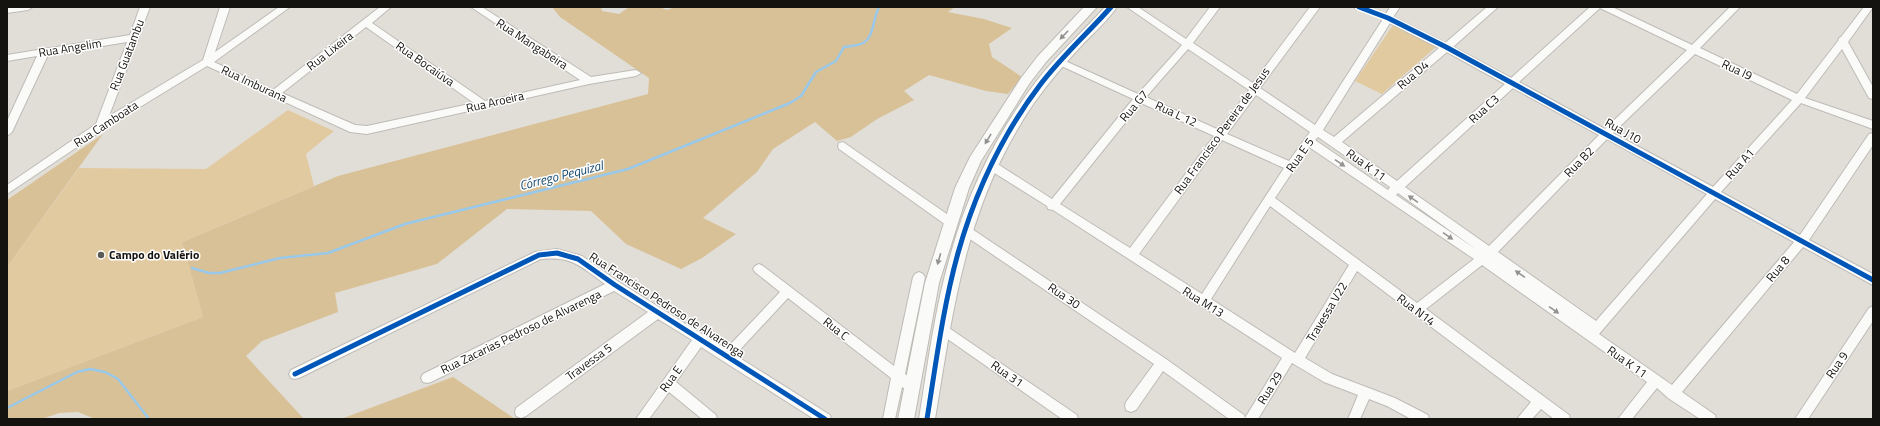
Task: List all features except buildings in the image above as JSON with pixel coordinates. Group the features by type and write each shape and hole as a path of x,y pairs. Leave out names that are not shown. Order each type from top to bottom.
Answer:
{"main road":[{"path":"906,419 932,283 950,222 962,188 975,160 1002,115 1042,59 1091,7"},
{"path":"927,419 950,285 965,230 992,166 1016,121 1040,85 1111,7"}],"street":[{"path":"7,10 28,7"},
{"name":"Rua Guatambu","path":"100,126 145,7"},
{"name":"Rua Imburana","path":"225,7 207,62 274,94 354,129"},
{"name":"Rua Camboata","path":"7,190 100,126 207,62 285,7"},
{"name":"Rua Lixeira","path":"274,94 386,7"},
{"name":"Rua Mangabeira","path":"476,7 589,81"},
{"name":"Rua K 11","path":"1132,7 1334,143 1392,191"},
{"name":"Rua G7","path":"1052,206 1216,7"},
{"name":"Rua Francisco Pereira de Jesus","path":"1131,256 1221,135 1253,88 1315,7"},
{"name":"Rua J10","path":"1359,7 1388,18 1514,83 1873,280"},
{"name":"Rua E 5","path":"1203,302 1269,199 1308,141 1316,132 1395,7"},
{"name":"Rua D4","path":"1334,143 1493,7"},
{"name":"Rua C3","path":"1392,191 1514,83 1596,7"},
{"name":"Rua I9","path":"1604,7 1799,99 1873,125"},
{"name":"Rua B2","path":"1416,310 1486,256 1606,134 1735,7"},
{"path":"1869,7 1873,8"},
{"name":"Rua A1","path":"1594,332 1714,193 1799,99 1842,40 1869,7"},
{"name":"Rua Bocaiúva","path":"366,23 484,105"},
{"name":"Rua Angelim","path":"7,58 133,38"},
{"path":"1842,40 1873,96"},
{"path":"7,132 44,52"},
{"name":"Rua L 12","path":"1060,62 1291,167"},
{"name":"Rua Aroeira","path":"354,129 367,130 589,81 636,73"},
{"name":"Rua 8","path":"1672,394 1802,241 1873,137"},
{"name":"Rua K 11","path":"1308,141 1392,191 1486,256 1594,332 1672,394 1710,419"},
{"path":"842,146 950,222"},
{"name":"Rua M13","path":"992,166 1052,206 1293,358 1328,378 1364,394 1391,402 1423,419"},
{"name":"Rua N14","path":"1269,199 1564,419"},
{"name":"Rua 30","path":"965,230 1162,363 1239,419"},
{"name":"Rua Francisco Pedroso de Alvarenga","path":"295,374 539,255 557,254 578,259 615,285 826,419"},
{"name":"Travessa V22","path":"1293,358 1356,263"},
{"name":"Rua C","path":"759,269 913,388"},
{"path":"889,419 919,278"},
{"name":"Rua Zacarias Pedroso de Alvarenga","path":"427,378 615,285"},
{"path":"727,356 788,291"},
{"name":"Rua 9","path":"1801,419 1873,311"},
{"name":"Travessa 5","path":"521,412 658,312"},
{"name":"Rua 31","path":"943,329 1072,419"},
{"name":"Rua E","path":"642,419 700,339"},
{"name":"Rua 29","path":"1251,419 1293,358"},
{"path":"1131,406 1162,363"},
{"path":"1624,419 1655,381"},
{"path":"668,383 711,419"},
{"path":"1354,419 1364,394"},
{"path":"1524,419 1540,402"}],"shaded area":[{"path":"552,7 601,7 602,11 619,14 629,7 659,7 667,10 675,7 955,7 948,12 984,19 1012,28 989,44 992,57 1022,77 1008,94 986,91 929,75 904,91 914,100 877,119 851,137 837,141 815,122 773,149 757,172 703,218 736,234 702,258 681,269 626,244 591,211 507,209 437,264 335,293 338,312 262,341 246,356 304,419 95,419 78,412 59,413 42,419 7,419 7,391 203,317 182,242 338,176 648,94 649,78 560,17"},
{"path":"1393,25 1437,46 1382,94 1355,81"},
{"name":"Campo do Valério","path":"288,110 334,131 306,154 314,186 182,242 203,317 7,391 7,267 79,168 206,169"},
{"path":"103,134 7,267 7,200"},
{"path":"453,377 515,419 341,419"}],"waterway":[{"name":"Córrego Pequizal","path":"192,268 209,273 220,273 280,258 328,253 405,224 628,169 790,103 801,96 816,72 836,61 844,47 859,45 867,40 879,7"},
{"path":"7,408 77,372 90,369 105,372 118,379 149,419"}],"cycle path":[{"path":"927,419 952,276 965,230 979,192 997,154 1017,118 1040,85 1111,7"},
{"path":"1359,7 1388,18 1446,47 1873,280"},
{"path":"295,374 539,255 557,253 578,259 615,285 825,419"}],"place":[{"name":"Campo do Valério","path":"101,255"}]}
